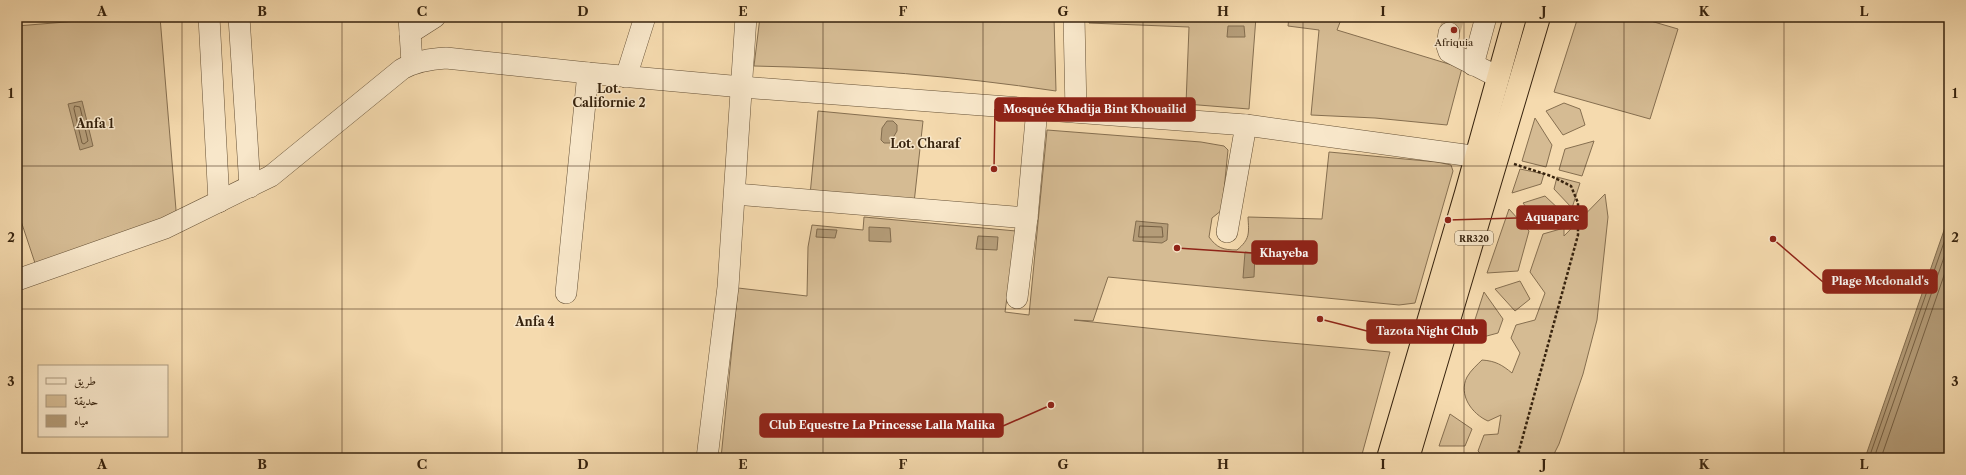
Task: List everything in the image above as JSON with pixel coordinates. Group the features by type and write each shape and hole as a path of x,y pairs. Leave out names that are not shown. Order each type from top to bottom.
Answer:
{"highway":[{"name":"RR320","path":"1487,158 1498,77 1515,17"},
{"name":"RR320","path":"1388,458 1405,434 1487,158 1520,83 1539,17"},
{"path":"1498,77 1520,83"},
{"name":"RR320","path":"1405,434 1408,458"}],"street":[{"path":"209,17 219,202"},
{"path":"240,17 250,187"},
{"path":"412,63 410,25 436,17"},
{"path":"626,77 645,17"},
{"path":"707,458 727,294 746,17"},
{"path":"1074,17 1076,112"},
{"path":"1473,65 1486,17"},
{"path":"1449,33 1447,46 1450,52 1498,77"},
{"path":"17,280 165,228 250,187 271,176 390,79 412,63 446,58 588,74 742,87 1246,125 1487,158"},
{"path":"566,293 588,74"},
{"path":"1017,298 1027,218 1037,109"},
{"path":"1227,232 1246,125"},
{"path":"735,194 1027,218"}],"path":[{"path":"1487,158 1551,176 1572,186 1578,203 1578,235 1517,458"}],"green space":[{"path":"126,17 160,17 177,222 38,272 17,209 17,26"},
{"path":"760,17 1054,17 1056,91 943,77 830,69 754,66"},
{"path":"1089,17 1256,17 1249,109 1186,104 1189,27 1089,23"},
{"path":"1289,17 1342,17 1337,30 1462,68 1447,125 1375,118 1311,115 1319,30 1288,26"},
{"path":"1578,17 1637,17 1678,29 1650,119 1554,92"},
{"path":"1564,103 1580,109 1585,125 1563,135 1546,111"},
{"path":"818,111 923,121 914,203 810,195"},
{"path":"1535,118 1552,145 1546,167 1522,161"},
{"path":"1047,130 1201,142 1224,146 1228,150 1222,210 1212,218 1209,237 1218,246 1224,249 1232,250 1237,250 1248,236 1248,217 1322,219 1329,152 1437,162 1451,165 1453,171 1415,303 1399,305 1108,277 1093,321 1074,320 1257,340 1390,352 1361,458 721,458 738,288 807,296 808,247 812,225 863,230 864,217 1016,231 1005,312 1029,315"},
{"path":"1594,141 1582,176 1559,170 1565,149"},
{"path":"1520,169 1544,174 1541,184 1512,193"},
{"path":"1557,177 1580,183 1572,208 1554,189"},
{"path":"1605,194 1608,217 1597,320 1583,374 1559,444 1552,458 1485,458 1478,451 1484,435 1498,434 1501,415 1488,421 1472,409 1465,397 1464,390 1467,377 1482,360 1491,361 1498,364 1512,373 1520,353 1511,338 1516,325 1535,320 1545,293 1530,272 1543,234 1564,228 1564,236"},
{"path":"1545,196 1562,212 1539,224 1523,203"},
{"path":"1509,209 1529,231 1518,271 1487,273"},
{"path":"1520,281 1530,299 1515,311 1495,289"},
{"path":"1484,292 1503,319 1498,333 1468,341"},
{"path":"1450,414 1472,429 1465,446 1439,446"}],"water":[{"path":"1228,26 1244,26 1245,37 1227,37"},
{"path":"82,101 93,146 80,150 68,104"},
{"path":"887,121 893,121 897,125 897,131 890,143 884,143 881,140 882,128"},
{"path":"1949,216 1949,458 1865,458"},
{"path":"1136,221 1168,224 1167,240 1162,243 1133,241"},
{"path":"869,227 890,228 891,242 869,241"},
{"path":"817,229 837,230 835,238 816,237"},
{"path":"978,236 998,237 997,250 976,249"},
{"path":"1245,252 1255,253 1254,277 1243,278"}],"tunnel":[{"path":"1449,33 1454,17"}],"place":[{"name":"Afriquia","path":"1454,30"},
{"name":"Mosquée Khadija Bint Khouailid","path":"994,169"},
{"name":"Aquaparc","path":"1448,220"},
{"name":"Plage Mcdonald's","path":"1773,239"},
{"name":"Khayeba","path":"1177,248"},
{"name":"Tazota Night Club","path":"1320,319"},
{"name":"Club Equestre La Princesse Lalla Malika","path":"1051,405"}],"district":[{"name":"Lot. Californie 2","path":"609,95"},
{"name":"Anfa 1","path":"95,123"},
{"name":"Lot. Charaf","path":"925,143"},
{"name":"Anfa 4","path":"535,321"}]}
